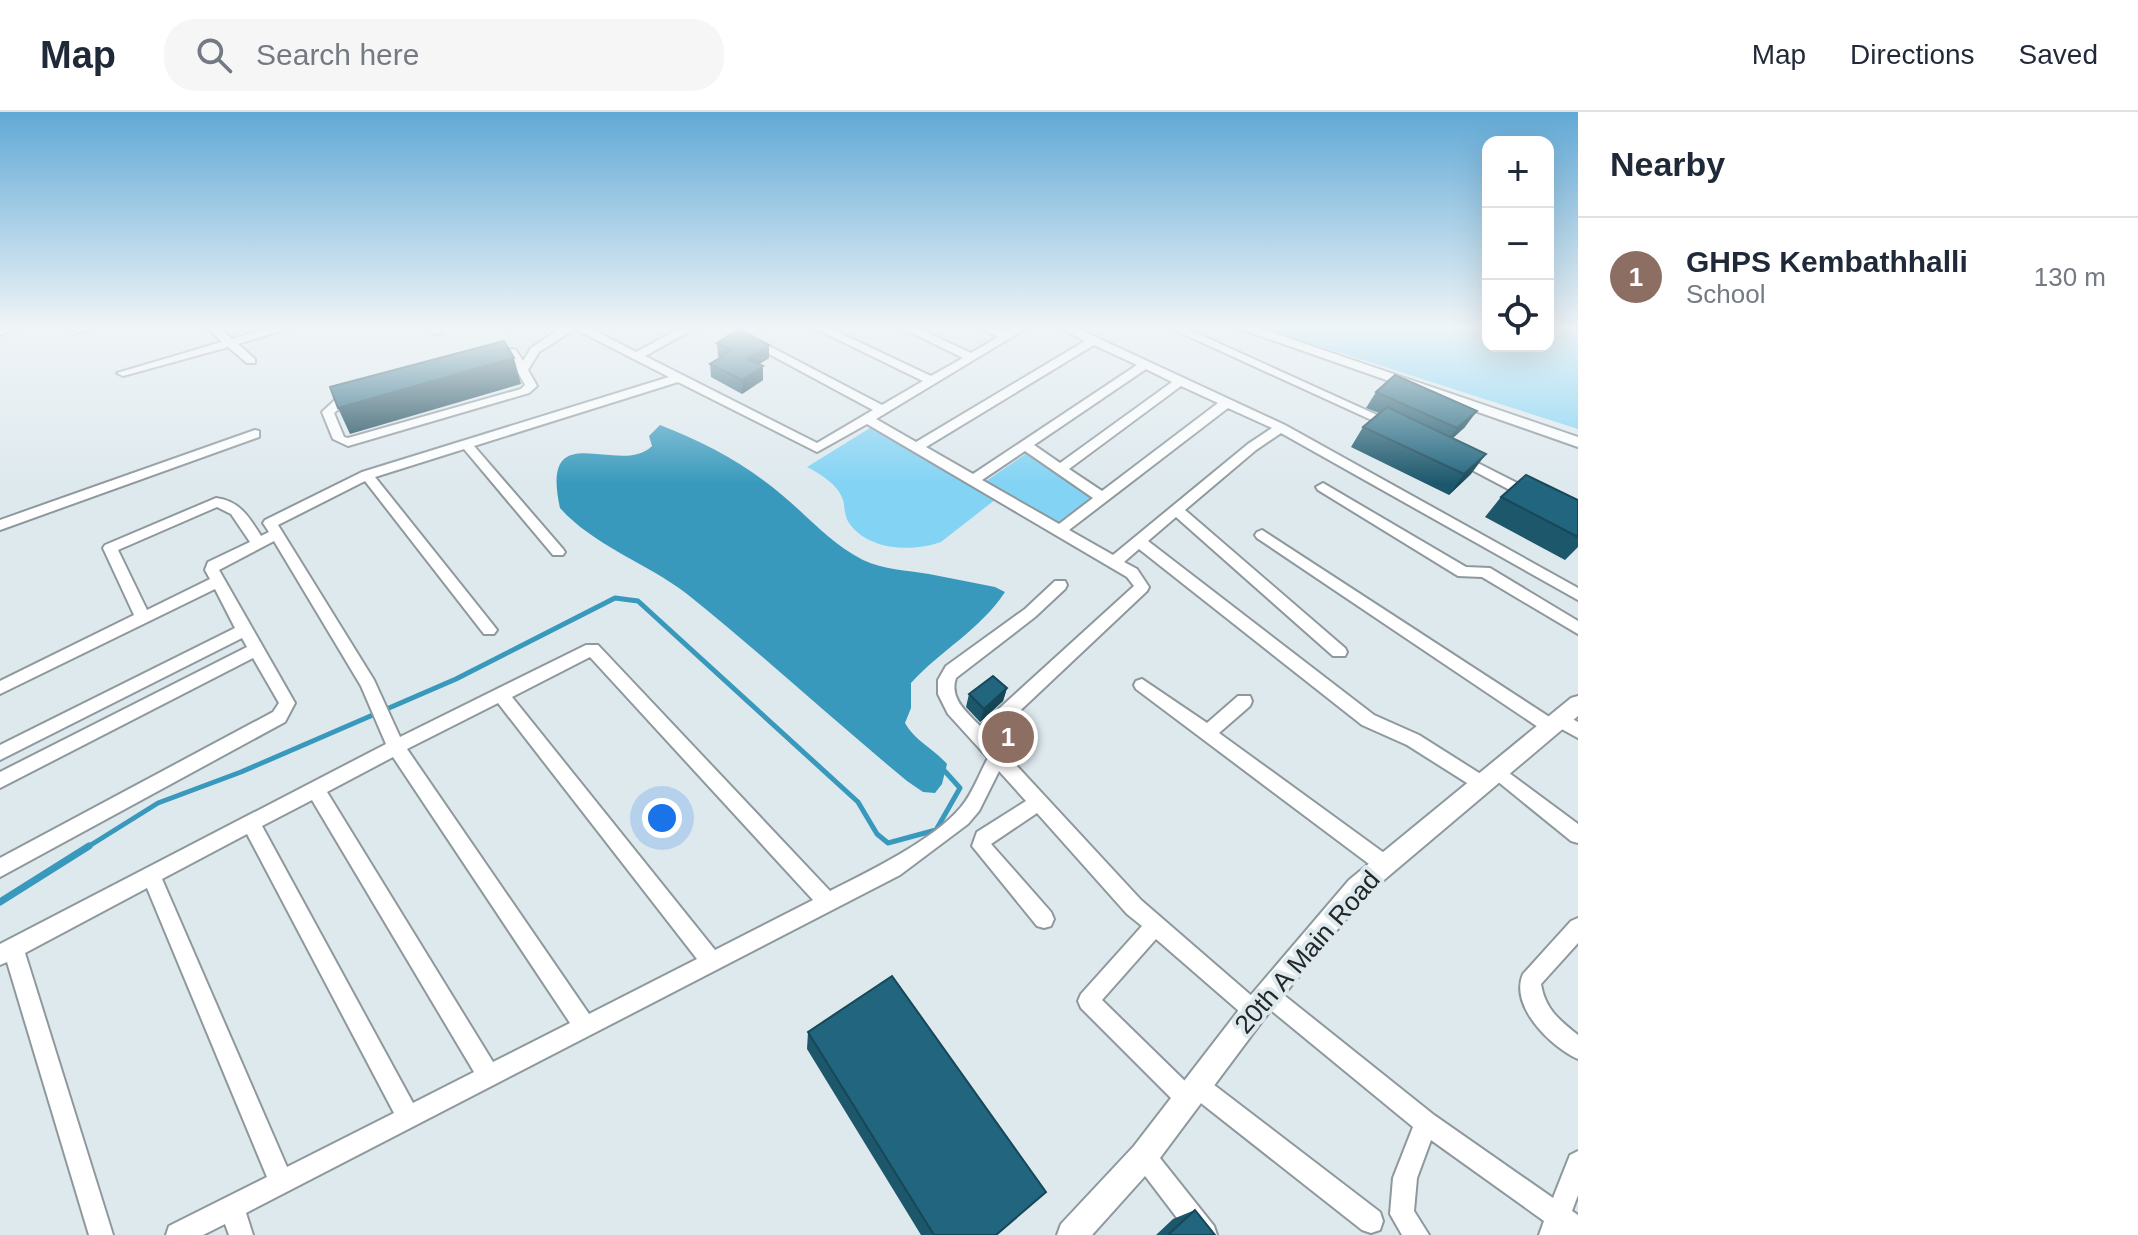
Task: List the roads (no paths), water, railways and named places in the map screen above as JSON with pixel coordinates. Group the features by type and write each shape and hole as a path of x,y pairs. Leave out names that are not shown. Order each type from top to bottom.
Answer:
{"street":[{"path":"421,378 334,404 328,412 339,439 348,442 525,391 531,386 527,378"},
{"path":"585,1026 396,747 368,684 270,523 367,475 676,378"},
{"path":"684,378 817,448 937,378"},
{"path":"822,378 883,410"},
{"path":"926,378 932,381"},
{"path":"917,447 1031,378"},
{"path":"973,480 1125,378"},
{"path":"1174,378 1281,428 1578,595"},
{"path":"1287,378 1411,434"},
{"path":"1392,378 1578,442"},
{"path":"1060,470 1180,381"},
{"path":"1060,530 1226,403"},
{"path":"868,419 1132,573 1142,587 981,736"},
{"path":"1114,562 1252,447 1281,428"},
{"path":"0,525 255,434"},
{"path":"466,444 558,552"},
{"path":"1025,445 1102,498"},
{"path":"1454,455 1551,506"},
{"path":"367,475 489,630"},
{"path":"1323,487 1463,572 1485,572 1578,628"},
{"path":"143,618 110,548 216,502 228,502 235,508 258,543"},
{"path":"1176,510 1339,652"},
{"path":"0,868 279,717 287,703 212,570 213,566 275,535"},
{"path":"1262,535 1566,720"},
{"path":"1139,541 1368,720 1489,777 1578,835"},
{"path":"0,688 218,581"},
{"path":"1060,585 1030,613 952,670 945,679 944,693 954,709 1134,907 1426,1123 1554,1225 1578,1230"},
{"path":"0,753 233,636 243,627"},
{"path":"0,780 256,649"},
{"path":"101,1235 7,952 396,747 592,649 827,902"},
{"path":"1142,685 1384,864"},
{"path":"501,695 711,961"},
{"path":"1207,733 1244,701"},
{"name":"20th A Main Road","path":"1072,1235 1144,1156 1261,1003 1341,905 1384,864 1489,777 1566,720"},
{"path":"178,1235 893,869 966,814 982,790 986,773 999,757"},
{"path":"315,789 488,1075"},
{"path":"1040,802 984,838 981,846 1044,919"},
{"path":"251,823 408,1116"},
{"path":"151,875 281,1181"},
{"path":"1156,925 1088,1001 1192,1092 1371,1221"},
{"path":"1578,928 1530,981 1533,1002 1543,1022 1578,1048"},
{"path":"1417,1235 1402,1214 1405,1178 1426,1123"},
{"path":"1144,1156 1205,1235"},
{"path":"1554,1225 1578,1163"},
{"path":"232,1208 241,1235"}],"waterway":[{"path":"86,848 158,803 241,772 456,679 615,598 638,601 858,802 877,834 888,843 936,830 960,788 942,768"},
{"path":"0,902 89,846"}],"place":[{"name":"GHPS Kembathhalli","path":"1008,737"}]}
